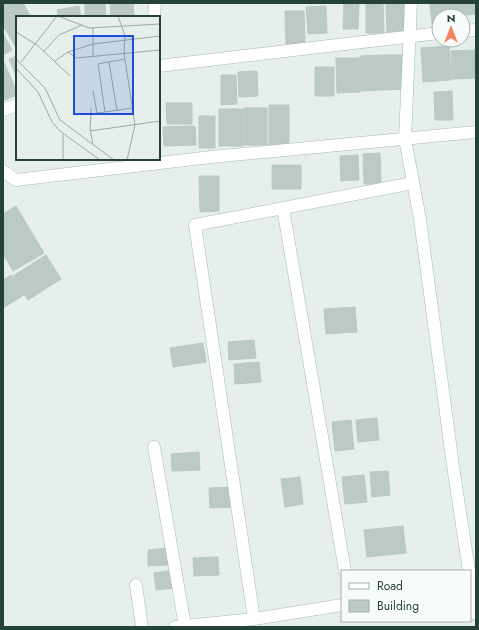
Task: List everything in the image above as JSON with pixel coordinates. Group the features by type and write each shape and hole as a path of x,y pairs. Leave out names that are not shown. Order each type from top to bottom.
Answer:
{"street":[{"path":"154,16 155,3"},
{"path":"411,3 405,139 420,219 452,458 469,570"},
{"path":"160,66 431,34"},
{"path":"3,110 16,105"},
{"path":"3,170 16,180 156,161 476,132"},
{"path":"254,618 194,225 413,183"},
{"path":"282,208 345,570"},
{"path":"154,447 180,626 254,618 341,605"},
{"path":"471,583 476,614"},
{"path":"136,585 142,627"}],"building":[{"path":"3,3 23,3 30,16 16,16 16,46 3,25"},
{"path":"85,3 105,3 106,16 85,16"},
{"path":"110,3 133,3 134,16 111,16"},
{"path":"344,3 359,3 358,29 343,29"},
{"path":"366,3 383,3 384,33 366,33"},
{"path":"386,3 404,3 405,34 387,34"},
{"path":"454,3 454,8 431,8 431,14 430,4"},
{"path":"455,3 476,3 476,14 471,14 471,8 455,8"},
{"path":"79,6 81,16 58,16 57,10"},
{"path":"326,6 327,33 308,34 306,7"},
{"path":"285,11 304,11 305,43 286,44"},
{"path":"3,34 12,50 3,55"},
{"path":"421,48 449,48 451,80 423,82"},
{"path":"476,50 476,78 452,79 451,51"},
{"path":"381,55 382,90 361,91 360,56"},
{"path":"382,55 404,55 405,89 382,90"},
{"path":"16,56 16,76 9,59"},
{"path":"336,58 359,58 360,92 337,93"},
{"path":"3,60 16,90 16,95 3,101"},
{"path":"315,67 334,67 334,96 315,96"},
{"path":"257,71 258,96 239,97 238,72"},
{"path":"221,75 236,75 237,104 221,105"},
{"path":"452,91 453,120 435,120 434,92"},
{"path":"166,103 192,103 192,124 167,124"},
{"path":"269,105 289,105 289,144 269,145"},
{"path":"244,108 267,108 267,145 244,145"},
{"path":"219,109 243,109 243,146 219,146"},
{"path":"199,116 215,116 215,148 199,148"},
{"path":"195,126 196,145 164,146 163,127"},
{"path":"380,153 381,184 364,184 363,154"},
{"path":"358,155 359,180 341,181 340,156"},
{"path":"272,165 301,165 301,189 272,189"},
{"path":"199,176 219,176 219,211 200,212"},
{"path":"16,206 44,253 13,271 3,254 3,214"},
{"path":"46,255 61,279 28,300 13,276"},
{"path":"11,275 24,295 3,308 3,280"},
{"path":"355,307 357,332 326,334 324,309"},
{"path":"254,340 256,358 229,360 228,342"},
{"path":"203,343 206,362 173,367 170,348"},
{"path":"259,362 261,382 235,384 234,364"},
{"path":"377,418 379,440 358,442 356,420"},
{"path":"351,420 354,449 335,451 332,422"},
{"path":"199,452 200,470 172,471 171,454"},
{"path":"388,471 390,495 372,497 370,472"},
{"path":"364,475 367,502 345,504 342,477"},
{"path":"300,477 303,504 285,507 281,479"},
{"path":"233,487 234,507 210,508 209,488"},
{"path":"403,526 406,553 367,557 364,530"},
{"path":"167,548 168,565 148,566 148,550"},
{"path":"218,557 219,575 194,576 193,558"},
{"path":"174,570 176,588 156,590 154,573"}]}
